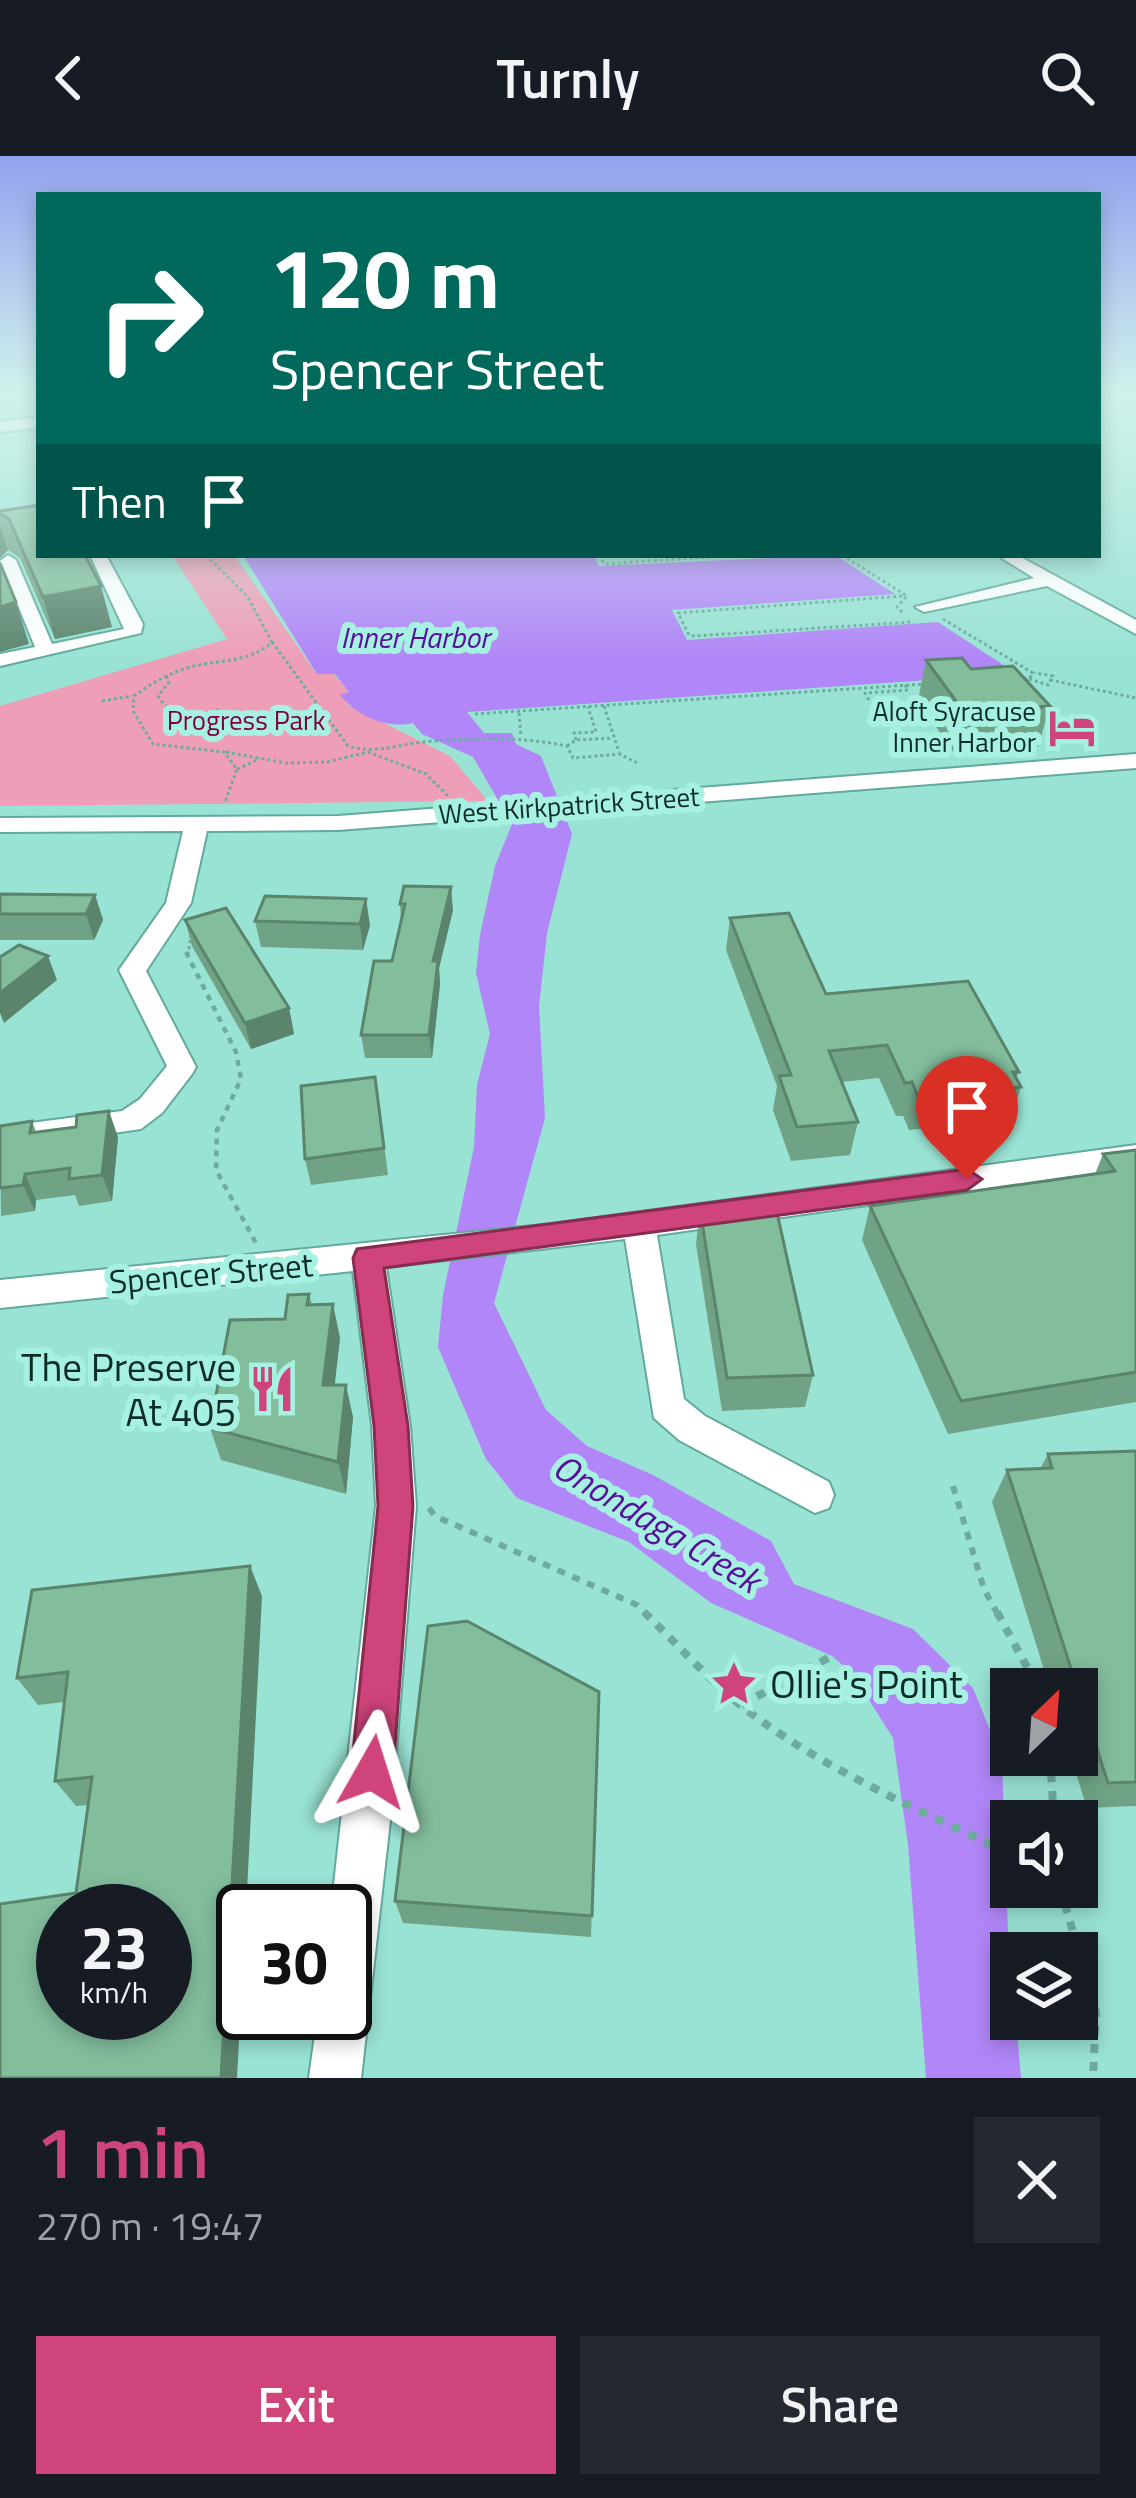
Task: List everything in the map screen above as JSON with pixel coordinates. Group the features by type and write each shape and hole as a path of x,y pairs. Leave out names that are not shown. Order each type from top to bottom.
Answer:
{"street":[{"path":"6,547 46,652"},
{"path":"0,660 125,636 135,628 100,558"},
{"path":"1010,558 1136,628"},
{"path":"924,612 1050,580"},
{"name":"West Kirkpatrick Street","path":"0,825 207,824 495,812 1136,761"},
{"path":"0,1138 130,1121 152,1106 182,1067 132,970 172,924 207,824"},
{"name":"Spencer Street","path":"0,1294 552,1237 1136,1156"},
{"path":"639,1225 667,1407 692,1428 815,1495"},
{"path":"359,1884 396,1506 391,1426 368,1258"},
{"path":"335,2078 340,2040"}],"path":[{"path":"207,558 259,611 272,642 348,746 426,774 447,791 456,814"},
{"path":"601,558 604,563 689,558"},
{"path":"846,558 924,612 1033,673 1053,676 1048,685 1008,680"},
{"path":"924,612 695,636 689,635 678,613 924,612"},
{"path":"257,653 272,642"},
{"path":"102,701 134,696 166,676 257,653 280,653"},
{"path":"1029,679 1033,673"},
{"path":"166,676 169,682 158,696 169,710 188,716 219,710"},
{"path":"1051,680 1136,698"},
{"path":"475,714 926,684"},
{"path":"869,700 865,693 908,689 905,685"},
{"path":"134,696 133,711 153,744 183,752 328,762 416,743 519,736 567,746 576,740 614,737"},
{"path":"604,706 620,754"},
{"path":"576,740 574,733 596,732 588,707"},
{"path":"519,712 519,736"},
{"path":"567,746 573,758 620,754 639,764"},
{"path":"224,752 237,769"},
{"path":"207,824 237,769 260,758"},
{"path":"193,929 186,951 236,1052 241,1079 217,1130 216,1170 257,1245"},
{"path":"953,1486 984,1589 1027,1668"},
{"path":"422,1499 434,1516 637,1604 741,1705 861,1781 990,1844"},
{"path":"741,1705 832,1656"},
{"path":"1066,1908 1096,2012 1093,2078"}],"green space":[{"name":"Progress Park","path":"174,558 236,558 316,673 334,674 350,693 348,705 450,756 488,801 0,806 0,706 227,639"}],"water":[{"path":"245,558 595,558 599,566 840,558 895,594 672,610 687,640 938,622 1017,674 467,712 484,733 512,733 516,744 541,756 572,834 547,933 539,1006 545,1118 494,1303 546,1410 587,1446 653,1475 771,1541 794,1584 913,1629 973,1688 990,1730 990,1776 1003,1776 1003,1800 990,1800 990,1908 1007,1908 1008,1932 990,1932 990,2040 1018,2040 1021,2078 926,2078 908,1845 893,1738 852,1673 832,1656 711,1603 629,1542 517,1498 486,1459 438,1347 443,1295 474,1147 477,1085 490,1034 476,973 480,935 495,866 512,824 473,757 422,734 413,723 383,723 364,715 340,695 349,692 335,674 317,674"}],"building":[{"path":"36,505 36,558 87,558 101,586 43,597 9,519 0,511"},
{"path":"0,563 16,602 0,607"},
{"path":"962,658 971,669 1013,666 1050,706 964,712 926,660"},
{"path":"404,886 451,887 433,961 438,961 429,1035 361,1035 374,961 392,961 405,904 400,904"},
{"path":"0,894 95,895 86,914 0,914"},
{"path":"265,896 366,899 360,924 255,921"},
{"path":"226,908 289,1008 245,1023 185,920"},
{"path":"789,913 826,994 968,981 1019,1072 1013,1072 1021,1087 918,1097 912,1082 905,1083 887,1045 829,1051 858,1122 797,1127 779,1076 791,1075 730,918"},
{"path":"19,945 48,956 0,993 0,957"},
{"path":"375,1077 384,1148 305,1159 301,1086"},
{"path":"109,1111 102,1175 69,1179 70,1168 25,1174 23,1185 0,1188 0,1126 32,1121 30,1133 76,1127 77,1115"},
{"path":"1136,1150 1136,1372 961,1401 870,1206 1115,1171 1103,1154"},
{"path":"776,1208 813,1375 727,1378 700,1210"},
{"path":"309,1294 307,1305 333,1304 323,1385 346,1385 338,1462 210,1428 230,1320 285,1319 288,1295"},
{"path":"1136,1451 1136,1782 1108,1783 1098,1752 1098,1668 1071,1668 1007,1470 1052,1468 1048,1454"},
{"path":"250,1566 232,1884 216,1884 216,2040 223,2040 221,2078 0,2078 0,1904 36,1899 36,2040 192,2040 192,1884 77,1884 92,1777 55,1781 68,1672 17,1678 32,1590"},
{"path":"467,1621 599,1692 592,1916 395,1901 428,1626"}],"place":[{"name":"Aloft Syracuse Inner Harbor","path":"1072,728"},
{"name":"The Preserve At 405","path":"272,1389"},
{"name":"Ollie's Point","path":"734,1684"}],"route":[{"path":"372,1772 396,1506 391,1426 368,1258 967,1179"}],"water label":[{"name":"Inner Harbor","path":"415,638"},
{"name":"Onondaga Creek","path":"657,1523"}]}
